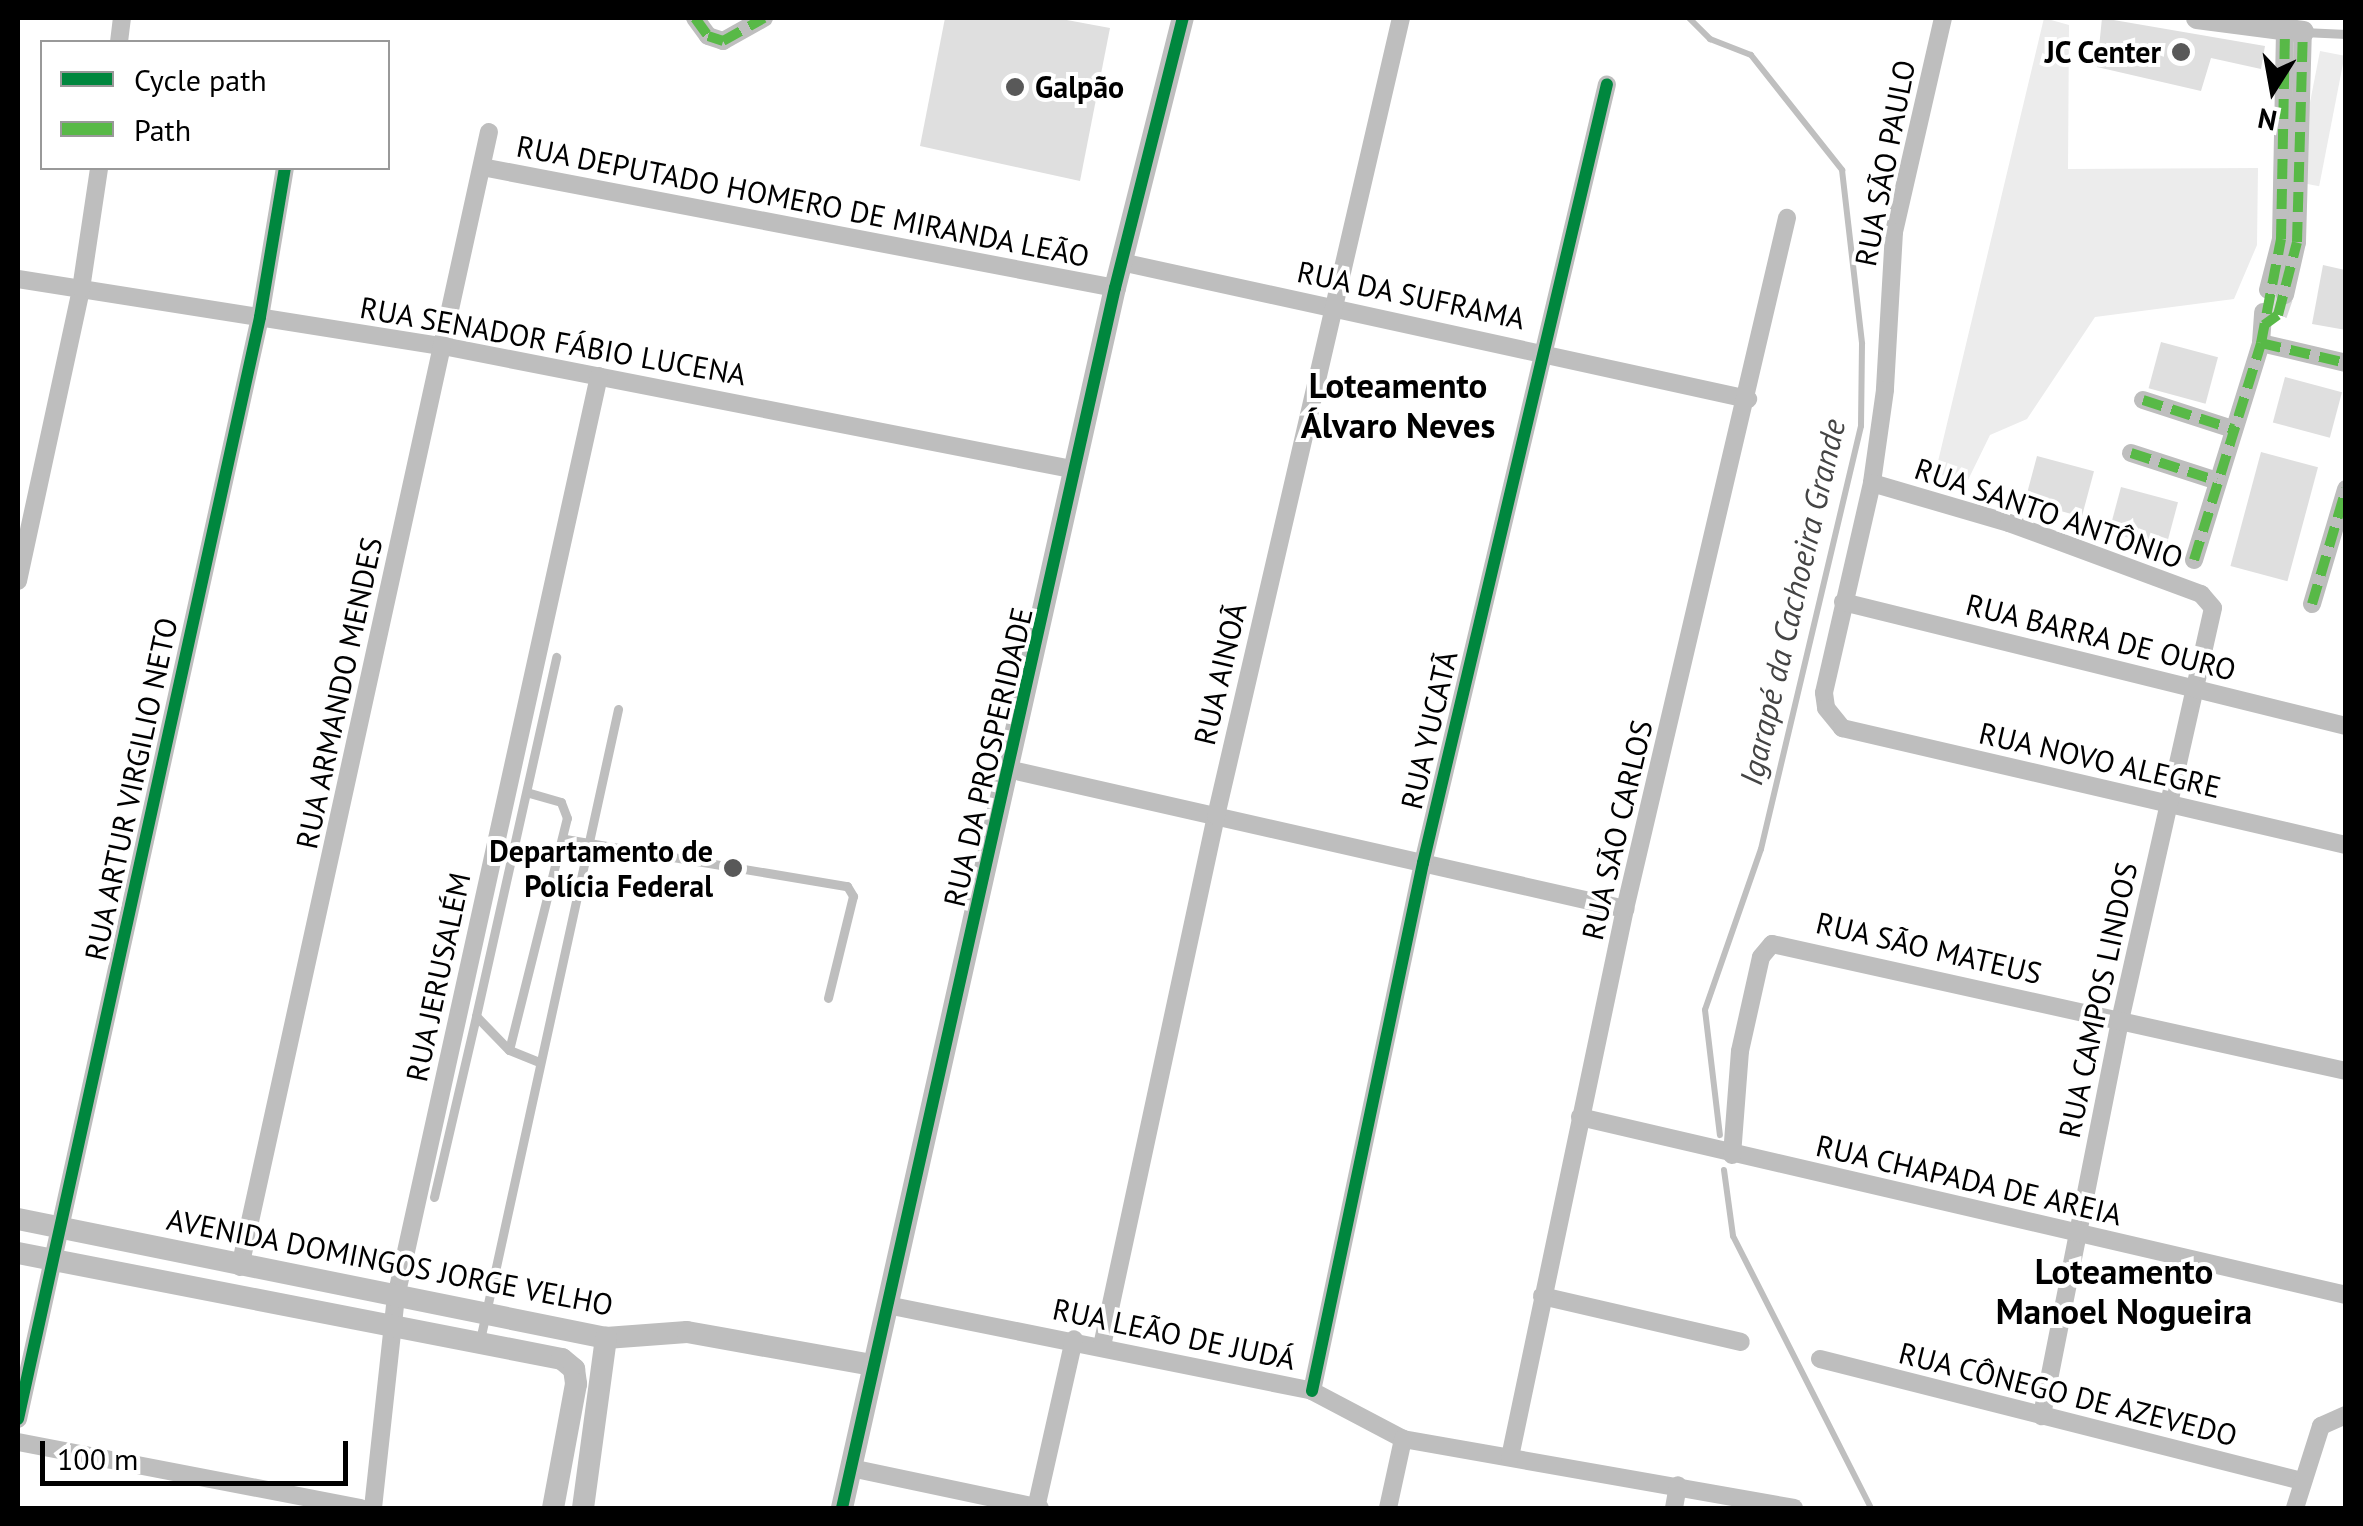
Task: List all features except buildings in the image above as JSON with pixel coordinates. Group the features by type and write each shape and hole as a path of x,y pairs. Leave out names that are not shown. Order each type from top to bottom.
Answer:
{"street":[{"path":"695,18 708,36 723,41 764,18"},
{"name":"RUA DA PROSPERIDADE","path":"842,1508 1012,770 1115,288 1183,18"},
{"name":"RUA AINOÃ","path":"1102,1346 1216,816 1402,18"},
{"name":"RUA SÃO PAULO","path":"1842,728 1824,693 1872,483 1885,390 1894,232 1943,18"},
{"path":"2196,18 2293,24 2289,240 2276,292"},
{"name":"RUA YUCATÃ","path":"1312,1391 1423,863 1607,84"},
{"name":"RUA ARMANDO MENDES","path":"240,1267 489,132"},
{"name":"RUA DEPUTADO HOMERO DE MIRANDA LEÃO","path":"482,167 1115,288"},
{"path":"18,581 81,289 100,170"},
{"name":"RUA ARTUR VIRGILIO NETO","path":"18,1419 260,317 284,170"},
{"name":"RUA SÃO CARLOS","path":"1510,1457 1626,909 1748,399 1787,218"},
{"name":"RUA DA SUFRAMA","path":"1121,262 1748,399"},
{"name":"RUA SENADOR FÁBIO LUCENA","path":"18,279 443,346 1076,470"},
{"path":"2194,560 2266,324 2346,363"},
{"name":"RUA JERUSALÉM","path":"373,1508 397,1327 396,1296 598,376"},
{"path":"2143,400 2233,429"},
{"path":"2132,453 2216,480"},
{"name":"RUA SANTO ANTÔNIO","path":"1872,483 2009,524 2207,598"},
{"path":"2312,604 2338,546 2346,489"},
{"name":"RUA CAMPOS LINDOS","path":"2042,1416 2120,1021 2213,616 2207,598"},
{"name":"RUA BARRA DE OURO","path":"1843,602 2346,726"},
{"name":"RUA NOVO ALEGRE","path":"1842,728 2346,845"},
{"path":"1012,770 1626,909"},
{"name":"RUA SÃO MATEUS","path":"1732,1155 1740,1050 1762,958 1772,944 2346,1071"},
{"name":"RUA CHAPADA DE AREIA","path":"1580,1117 1709,1150 2346,1294"},
{"name":"AVENIDA DOMINGOS JORGE VELHO","path":"18,1219 240,1267 606,1338 702,1333 872,1365"},
{"name":"AVENIDA DOMINGOS JORGE VELHO","path":"18,1253 562,1360 574,1370 553,1508"},
{"path":"1542,1296 1742,1342"},
{"name":"RUA LEÃO DE JUDÁ","path":"887,1306 1074,1339 1312,1391 1403,1440 1794,1508"},
{"path":"583,1508 606,1338"},
{"path":"851,1468 1038,1508 1074,1339"},
{"name":"RUA CÔNEGO DE AZEVEDO","path":"1820,1359 2302,1481"},
{"path":"2295,1508 2321,1426 2346,1415"},
{"path":"1388,1508 1403,1440"},
{"path":"18,1442 361,1508"},
{"path":"1674,1508 1678,1485"}],"lane":[{"path":"2293,24 2346,34"},
{"path":"434,1197 556,658"},
{"path":"480,1343 618,708"},
{"path":"509,1050 565,840 562,802 527,792"},
{"path":"565,840 589,839 847,886 853,896 828,998"},
{"path":"476,1016 509,1050 539,1062"}],"shaded area":[{"path":"2044,18 2069,25 2068,169 2258,168 2257,245 2234,299 2095,317 2027,419 1990,435 1968,480 1935,474"},
{"path":"2320,51 2345,56 2319,186 2295,182"}],"waterway":[{"name":"Igarapé da Cachoeira Grande","path":"1689,18 1710,39 1751,55 1842,170 1862,344 1861,426 1761,849 1705,1010 1720,1135"},
{"name":"Igarapé da Cachoeira Grande","path":"1724,1170 1733,1236 1871,1508"}],"tunnel":[{"path":"2278,315 2285,295"}],"marked path":[{"path":"695,18 708,36 723,41 764,18"},
{"path":"2194,560 2261,343 2281,239 2285,30"},
{"path":"2264,325 2278,315 2297,242 2303,32"},
{"path":"2261,343 2346,363"},
{"path":"2143,400 2233,429"},
{"path":"2131,453 2217,481"},
{"path":"2312,604 2346,489"}],"cycle path":[{"path":"842,1508 1115,288 1183,18"},
{"path":"1312,1391 1423,863 1607,84"},
{"path":"18,1419 260,317 285,170"}],"place":[{"name":"JC Center","path":"2181,52"},
{"name":"Galpão","path":"1015,87"},
{"name":"Departamento de Polícia Federal","path":"733,868"}],"district":[{"name":"Loteamento Álvaro Neves","path":"1398,405"},
{"name":"Loteamento Manoel Nogueira","path":"2124,1291"}]}
